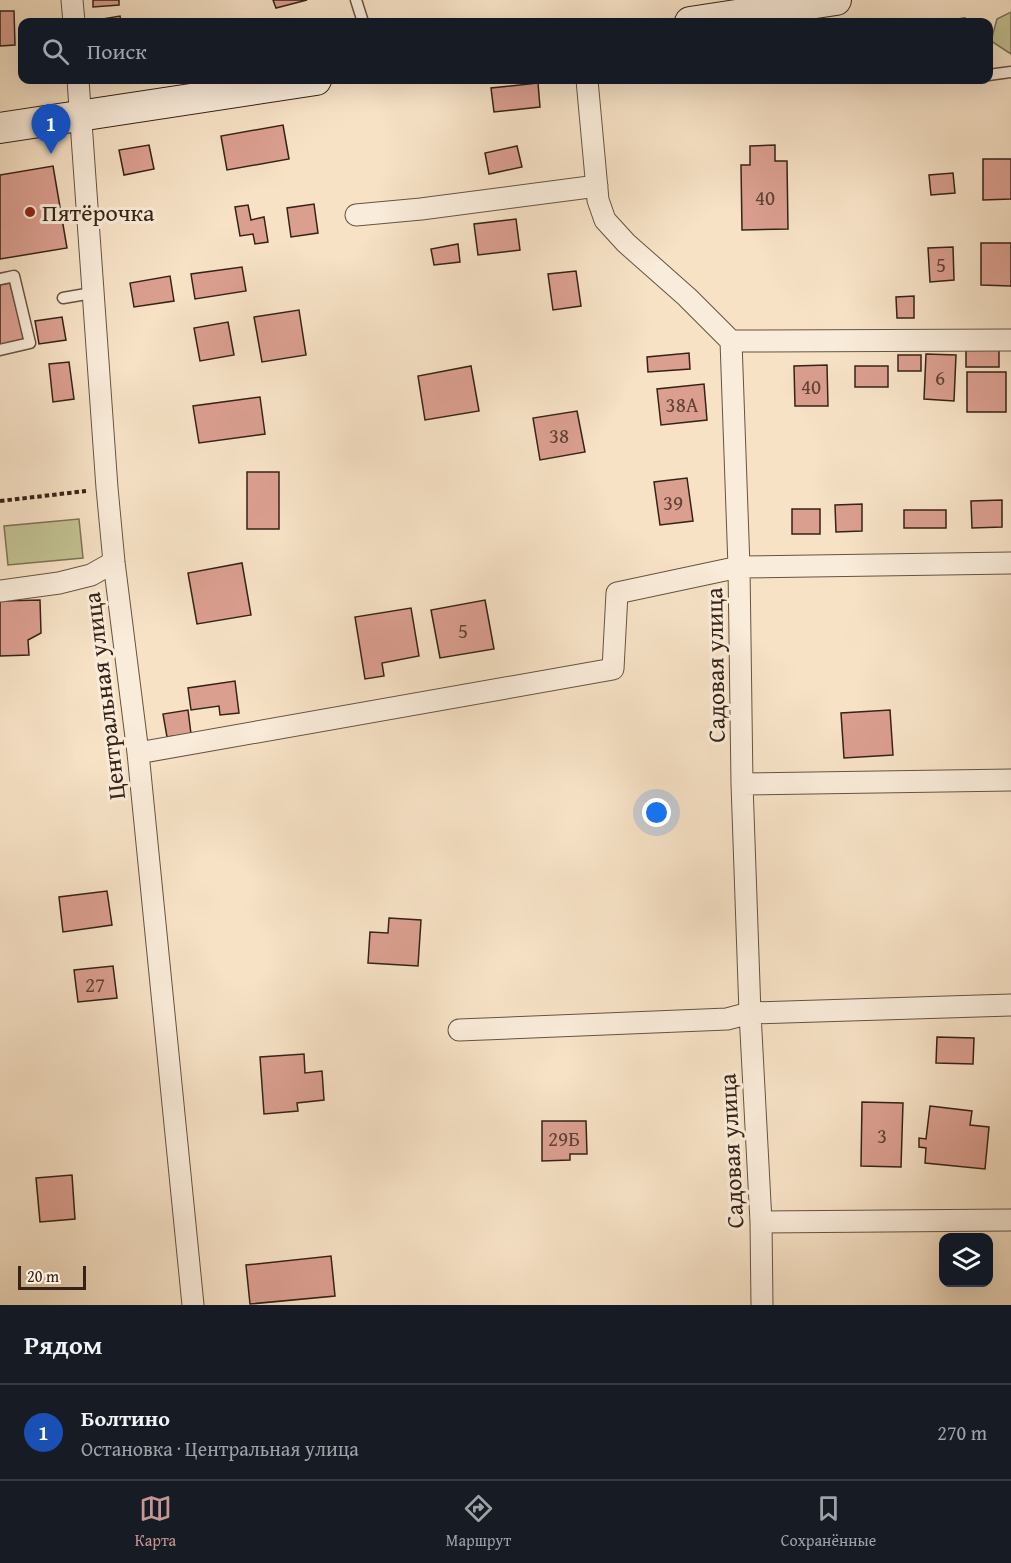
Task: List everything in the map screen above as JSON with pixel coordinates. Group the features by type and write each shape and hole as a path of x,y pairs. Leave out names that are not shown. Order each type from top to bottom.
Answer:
{"main road":[{"path":"716,18 832,0"},
{"path":"0,128 289,84"}],"street":[{"path":"72,0 74,18"},
{"name":"Центральная улица","path":"78,84 107,488 138,753 193,1305"},
{"path":"588,84 598,200 605,220 626,243 687,297 731,341 1011,340"},
{"path":"356,216 597,186"},
{"name":"Садовая улица","path":"731,341 739,567 742,784 750,1013 761,1222 762,1305"},
{"path":"0,591 59,583 91,575 114,562"},
{"path":"138,753 613,669 616,593 739,567 1011,563"},
{"path":"742,784 1011,780"},
{"path":"459,1030 727,1019 750,1013 1011,1005"},
{"path":"761,1222 1011,1220"}],"lane":[{"path":"356,0 362,18"},
{"path":"993,74 1011,72"},
{"path":"0,279 14,276 30,343 0,350"},
{"path":"63,298 92,293"}],"path":[{"path":"0,501 107,488"}],"green space":[{"path":"1011,12 1011,54 993,42 997,19"},
{"path":"79,519 83,558 8,565 4,526"}],"building":[{"path":"93,0 119,0 119,5 93,7"},
{"path":"273,0 307,0 276,8"},
{"path":"0,11 14,11 15,45 0,46"},
{"path":"538,84 540,107 494,112 491,88"},
{"path":"283,125 289,159 227,170 221,136"},
{"path":"149,145 154,169 124,175 119,150"},
{"path":"775,145 775,161 787,161 788,229 742,230 741,165 750,165 750,146"},
{"path":"517,146 522,167 489,174 485,153"},
{"path":"983,159 1011,159 1011,199 983,200"},
{"name":"Пятёрочка","path":"53,166 67,248 0,259 0,175"},
{"path":"953,173 955,193 931,195 929,175"},
{"path":"314,204 318,233 291,237 287,208"},
{"path":"248,205 251,220 264,217 268,242 255,244 253,234 240,236 235,207"},
{"path":"516,219 520,250 478,255 474,224"},
{"path":"981,243 1011,243 1011,286 981,285"},
{"path":"458,244 460,262 434,265 431,249"},
{"path":"953,247 954,280 930,282 928,248"},
{"path":"242,267 246,291 195,299 191,274"},
{"path":"576,271 581,306 553,310 548,274"},
{"path":"170,276 174,301 134,307 130,283"},
{"path":"10,283 24,339 0,345 0,285"},
{"path":"914,296 914,318 897,318 896,297"},
{"path":"299,310 306,355 262,362 254,317"},
{"path":"62,317 66,340 39,344 35,321"},
{"path":"228,322 234,355 200,361 194,328"},
{"path":"966,349 999,349 999,367 966,367"},
{"path":"689,353 690,369 648,372 647,357"},
{"path":"926,354 956,355 954,401 924,399"},
{"path":"898,355 921,355 921,371 898,371"},
{"path":"69,362 74,399 53,402 49,364"},
{"path":"827,365 828,406 795,406 794,366"},
{"path":"471,366 479,411 425,420 418,376"},
{"path":"855,366 888,366 888,387 855,387"},
{"path":"967,372 1006,372 1006,412 967,412"},
{"path":"704,384 707,420 661,425 657,389"},
{"path":"260,397 265,434 199,443 193,406"},
{"path":"577,411 585,452 540,460 533,418"},
{"path":"247,472 279,472 279,529 247,529"},
{"path":"687,478 693,521 660,525 654,482"},
{"path":"1002,500 1002,527 972,528 971,501"},
{"path":"862,504 862,531 836,532 835,505"},
{"path":"792,509 820,509 820,534 792,534"},
{"path":"904,510 946,510 946,528 904,528"},
{"path":"242,563 251,615 197,624 188,573"},
{"path":"40,600 41,633 28,640 29,655 0,656 0,601"},
{"path":"485,600 494,649 440,658 431,610"},
{"path":"411,608 419,656 382,663 384,676 365,679 355,617"},
{"path":"235,681 239,713 220,715 219,706 191,710 188,688"},
{"path":"188,710 191,734 167,737 163,714"},
{"path":"890,710 893,755 844,758 841,713"},
{"path":"107,891 112,925 63,932 59,897"},
{"path":"389,918 421,920 418,966 368,963 370,932 388,933"},
{"path":"113,966 117,998 78,1002 74,970"},
{"path":"937,1037 974,1038 973,1064 936,1063"},
{"path":"304,1054 305,1073 322,1071 324,1100 297,1103 298,1111 264,1114 260,1057"},
{"path":"862,1102 903,1103 901,1167 861,1166"},
{"path":"930,1106 972,1111 970,1125 989,1127 985,1169 925,1163 926,1148 919,1147 919,1138 926,1139"},
{"path":"542,1121 586,1121 587,1154 570,1154 570,1160 542,1161"},
{"path":"72,1175 75,1219 40,1222 36,1178"},
{"path":"331,1256 335,1296 250,1304 246,1265"}],"place":[{"name":"Болтино","path":"51,154"},
{"name":"Пятёрочка","path":"30,212"}]}
